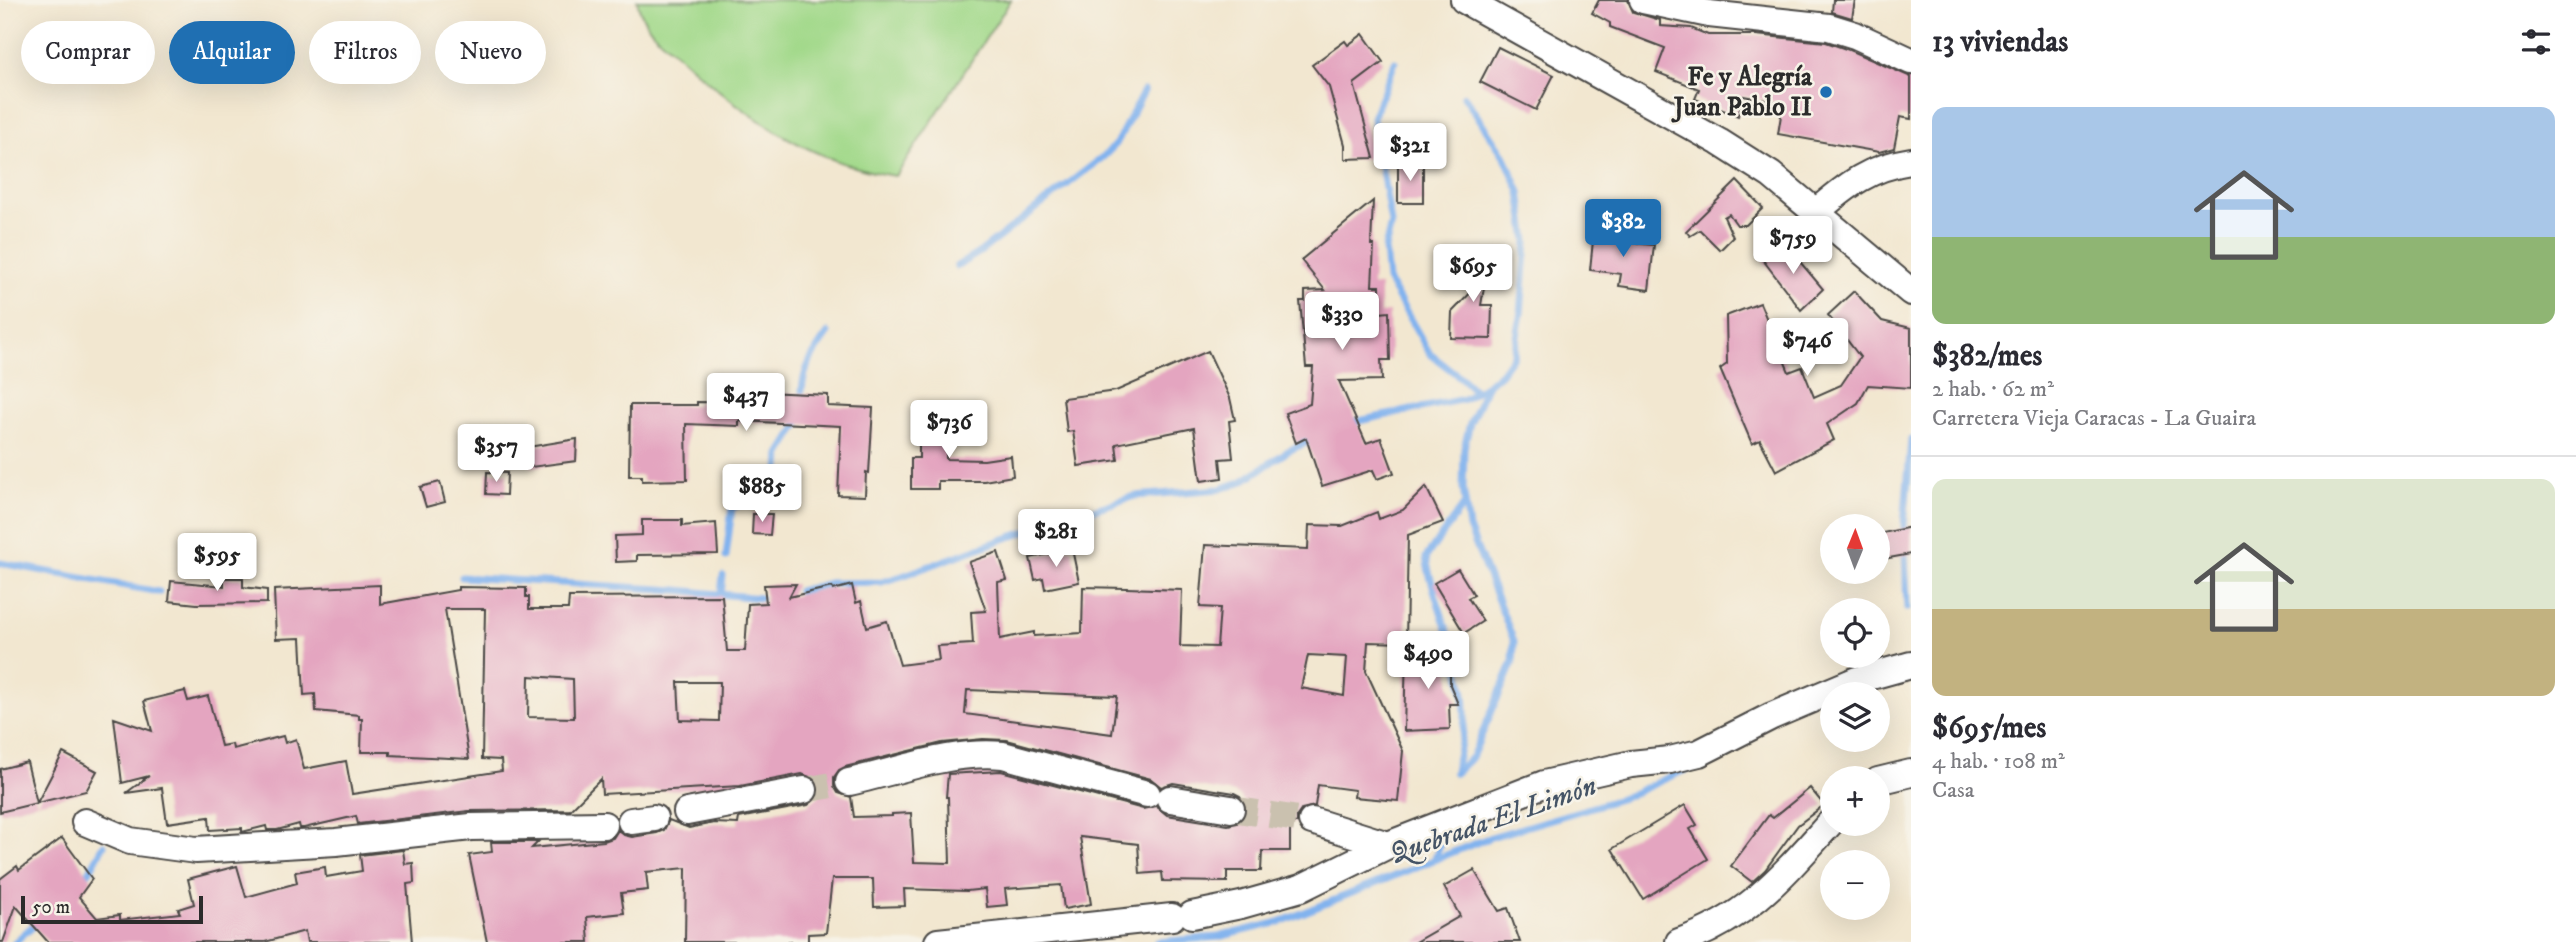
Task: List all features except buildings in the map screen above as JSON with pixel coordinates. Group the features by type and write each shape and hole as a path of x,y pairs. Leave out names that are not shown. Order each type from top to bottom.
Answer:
{"street":[{"path":"1464,0 1719,142 1771,175 1911,292"},
{"path":"1643,0 1709,14 1829,27 1856,35 1911,61"},
{"path":"1816,212 1863,175 1887,165 1911,161"},
{"path":"937,942 1182,916 1241,905 1301,888 1388,845 1544,784 1631,764 1670,760 1699,753 1772,716 1857,680 1911,665"},
{"path":"849,782 941,759 1003,755 1158,796 1231,809"},
{"path":"1890,778 1911,772"},
{"path":"687,811 804,790"},
{"path":"1312,821 1388,845"},
{"path":"85,822 130,841 196,850 336,842 471,827 604,825"},
{"path":"1679,942 1719,926 1748,907 1774,884 1820,834"}],"green space":[{"path":"637,0 1011,0 896,176 837,161 757,119 709,82 656,35 644,20"}],"waterway":[{"path":"1395,62 1373,118 1391,223 1385,249 1388,280 1430,354 1476,392"},
{"path":"957,266 980,252 1103,157 1116,144 1144,91"},
{"path":"1349,423 1464,399 1501,373 1514,355 1521,314 1527,241 1520,192 1506,159 1464,96"},
{"path":"802,390 810,360 828,333"},
{"path":"1455,773 1472,757 1513,662 1514,641 1469,528 1463,488 1464,448 1470,423 1487,386"},
{"path":"726,557 732,508 778,486 780,454 798,425"},
{"path":"799,591 830,583 882,582 1135,496 1220,489 1243,481 1288,451 1316,438"},
{"path":"1907,608 1904,525 1911,440"},
{"path":"1455,772 1464,728 1464,694 1426,557 1465,503"},
{"path":"0,563 159,592"},
{"path":"721,594 723,576"},
{"path":"462,577 677,590 760,598"},
{"name":"Quebrada El Limón","path":"1157,942 1218,937 1280,922 1491,837 1623,798 1689,768"},
{"path":"1434,860 1446,830"},
{"path":"89,872 104,845"},
{"path":"15,942 38,921"}],"tunnel":[{"path":"804,790 849,782"},
{"path":"1231,809 1312,821"}],"place":[{"name":"Fe y Alegría Juan Pablo II","path":"1826,92"}]}
